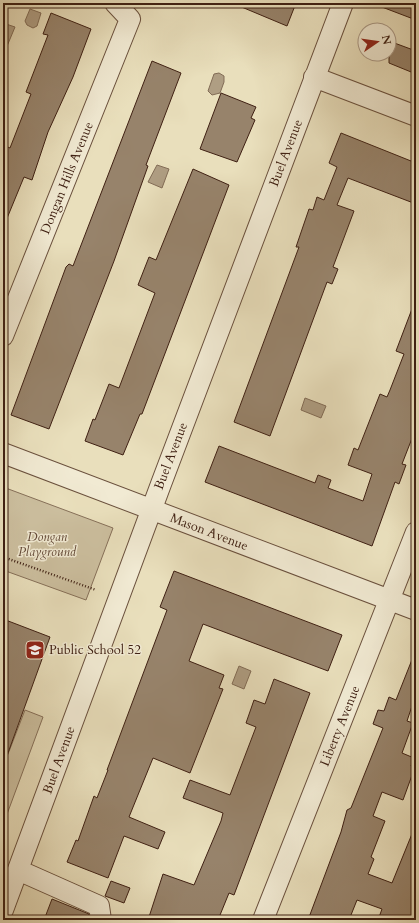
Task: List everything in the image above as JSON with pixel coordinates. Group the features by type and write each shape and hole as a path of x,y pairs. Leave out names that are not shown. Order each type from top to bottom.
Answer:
{"street":[{"name":"Dongan Hills Avenue","path":"3,336 130,19 115,3"},
{"name":"Buel Avenue","path":"3,910 151,510 343,3"},
{"path":"314,77 416,116"},
{"name":"Mason Avenue","path":"3,453 416,610"},
{"name":"Liberty Avenue","path":"263,920 416,532"},
{"path":"18,870 99,906 101,920"}],"path":[{"path":"3,527 6,528 3,537"},
{"path":"3,558 96,590"}],"green space":[{"name":"Dongan Playground","path":"3,487 113,528 86,600 3,570"},
{"path":"25,710 43,717 3,825 3,767"}],"shaded area":[{"path":"30,9 41,13 37,26 33,28 27,25 25,21"},
{"path":"3,23 15,27 5,51 3,50"},
{"path":"219,73 224,76 224,82 220,93 212,95 208,91 214,74"},
{"path":"157,165 169,169 162,188 148,182"},
{"path":"305,398 326,406 321,418 301,410"},
{"path":"239,666 251,671 244,689 232,684"}],"building":[{"path":"232,3 296,3 287,26"},
{"path":"416,3 416,20 374,4"},
{"path":"51,13 91,29 73,77 48,132 32,180 24,177 3,228 3,145 10,148 31,94 26,92 48,35 43,34"},
{"path":"397,44 416,51 416,74 389,63 397,62"},
{"path":"152,61 181,73 146,165 148,166 114,261 49,429 11,415 66,267 69,264 73,266"},
{"path":"221,93 256,107 251,118 255,120 237,162 200,149"},
{"path":"341,133 416,163 416,204 348,178 337,205 354,211 333,267 338,269 332,284 327,282 270,436 234,422 299,247 296,247 309,209 313,210 317,197 324,200 337,167 329,163"},
{"path":"193,169 229,185 142,414 140,414 123,455 85,441 109,384 119,388 155,293 138,285 149,257 156,260"},
{"path":"415,301 416,428 402,464 406,465 399,484 395,482 372,546 205,482 219,446 315,483 318,475 331,480 328,488 363,501 372,474 348,465 354,448 358,450 380,394 387,397 390,390 404,354 396,351"},
{"path":"174,571 342,635 328,671 203,624 189,661 224,675 219,688 223,689 190,773 153,758 129,817 165,832 158,849 124,836 108,878 67,862 76,840 78,841 94,796 97,798 167,610 160,607"},
{"path":"3,619 50,637 4,764 3,764"},
{"path":"415,652 416,694 407,721 413,723 402,753 414,758 411,766 415,767 403,800 382,792 373,816 385,821 371,857 374,859 368,874 392,883 416,824 416,920 378,920 382,909 357,900 349,920 308,920 341,832 347,810 351,808 383,728 373,724 378,710 384,711 389,697 396,700"},
{"path":"274,679 310,693 234,895 229,893 218,920 148,920 163,874 194,885 221,821 223,813 183,798 190,780 230,795 256,727 246,723 254,700 265,704"},
{"path":"111,881 130,888 124,903 105,896"},
{"path":"52,899 89,914 89,920 44,920"}],"place":[{"name":"Public School 52","path":"35,650"}]}
